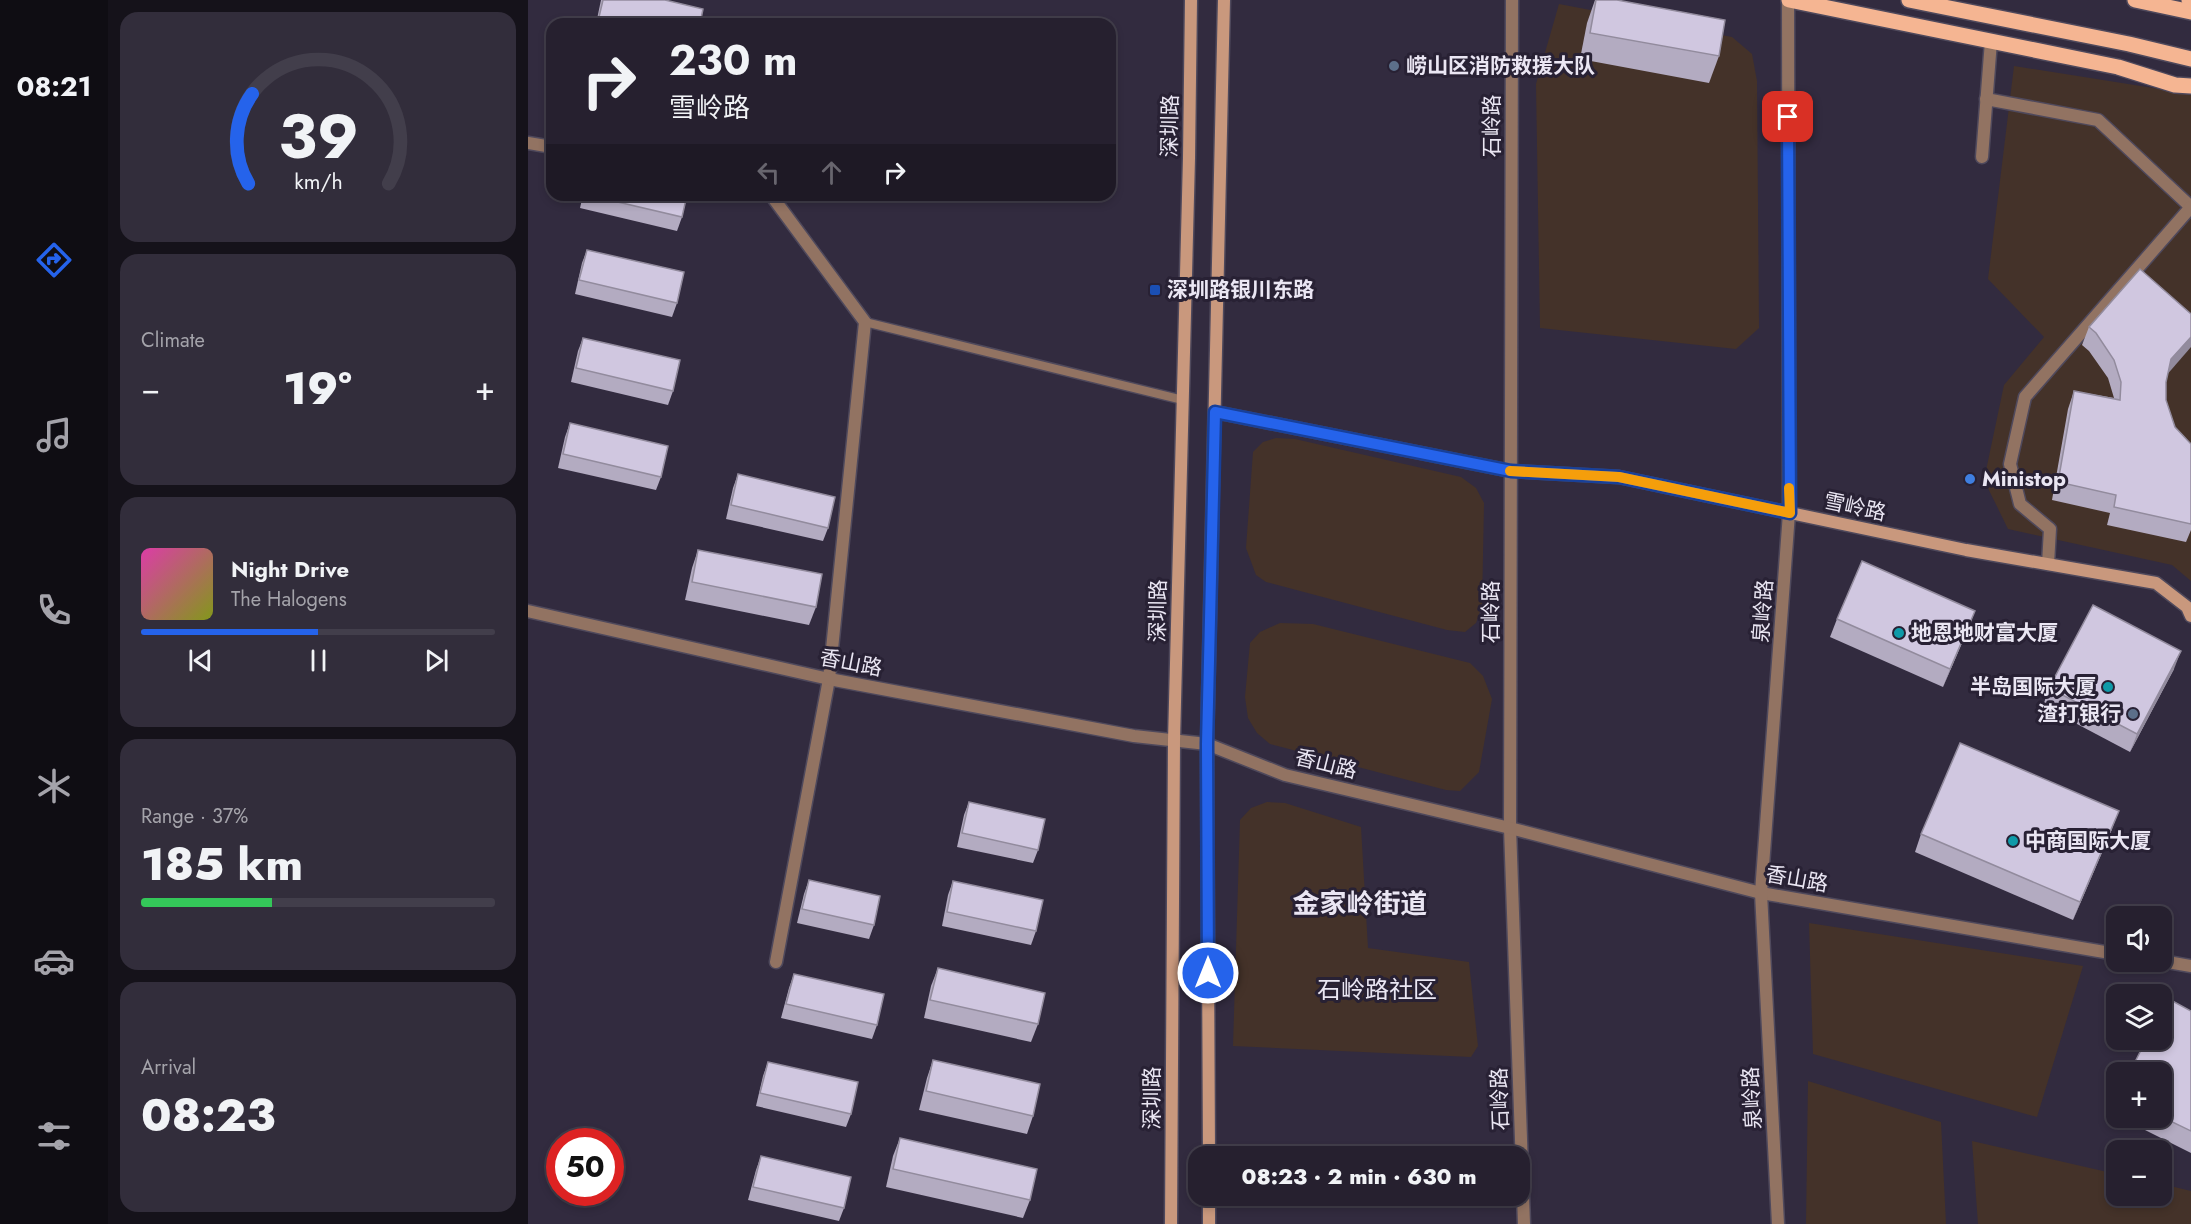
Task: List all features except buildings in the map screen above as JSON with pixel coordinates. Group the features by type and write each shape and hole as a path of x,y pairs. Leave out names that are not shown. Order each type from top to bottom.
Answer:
{"main road":[{"name":"深圳路","path":"1171,1224 1174,741 1191,0"},
{"path":"1209,1146 1207,744 1224,0"},
{"path":"1789,0 2118,67 2183,86 2191,95"},
{"path":"1908,0 2129,44 2191,59"},
{"path":"2135,0 2191,12"},
{"name":"雪岭路","path":"1215,412 1511,471 1619,477 1966,550 2156,583 2190,609"},
{"path":"1209,1206 1209,1224"}],"street":[{"name":"石岭路","path":"1512,0 1510,828 1524,1224"},
{"name":"泉岭路","path":"1778,1224 1761,893 1790,513 1789,0"},
{"path":"1982,157 1991,41"},
{"path":"1986,99 2098,120 2191,207 2025,397 2010,464 2020,504 2050,529 2048,564"},
{"path":"528,143 546,146"},
{"path":"775,201 865,322 829,679 776,962"},
{"name":"香山路","path":"528,610 829,679 1134,736 1207,744 1285,775 1510,828 1761,893 2106,952"},
{"path":"2172,963 2191,966"}],"lane":[{"path":"865,322 1183,400"}],"shaded area":[{"path":"1559,4 1732,37 1752,54 1757,81 1759,328 1736,349 1540,328 1536,84"},
{"path":"2014,66 2191,94 2191,581 2172,565 2008,529 1984,480 2004,385 2044,337 1988,279"},
{"path":"1276,438 1295,439 1461,477 1476,488 1484,503 1482,606 1476,623 1465,632 1447,630 1266,582 1256,575 1246,548 1253,452 1263,442"},
{"path":"1280,623 1313,624 1470,663 1483,676 1492,699 1479,772 1460,791 1446,790 1270,744 1257,733 1248,718 1245,697 1250,643 1260,632"},
{"path":"1267,802 1285,803 1361,827 1368,948 1469,962 1478,1046 1471,1057 1233,1046 1240,820 1251,808"},
{"path":"1809,923 2083,966 2037,1117 1813,1054"},
{"path":"1808,1081 1941,1122 1946,1224 1806,1224"},
{"path":"1972,1141 2106,1172 2106,1206 2172,1206 2172,1186 2191,1191 2191,1224 1978,1224"}],"slow traffic":[{"path":"1510,471 1619,477 1790,513 1789,488"}],"place":[{"name":"崂山区消防救援大队","path":"1394,66"},
{"name":"深圳路银川东路","path":"1155,290"},
{"name":"Ministop","path":"1970,479"},
{"name":"地恩地财富大厦","path":"1899,633"},
{"name":"半岛国际大厦","path":"2108,687"},
{"name":"渣打银行","path":"2133,714"},
{"name":"中商国际大厦","path":"2013,841"}],"district":[{"name":"金家岭街道","path":"1360,904"},
{"name":"石岭路社区","path":"1377,990"}],"route":[{"path":"1208,973 1207,744 1215,412 1511,471 1619,477 1790,513 1788,117"}]}
